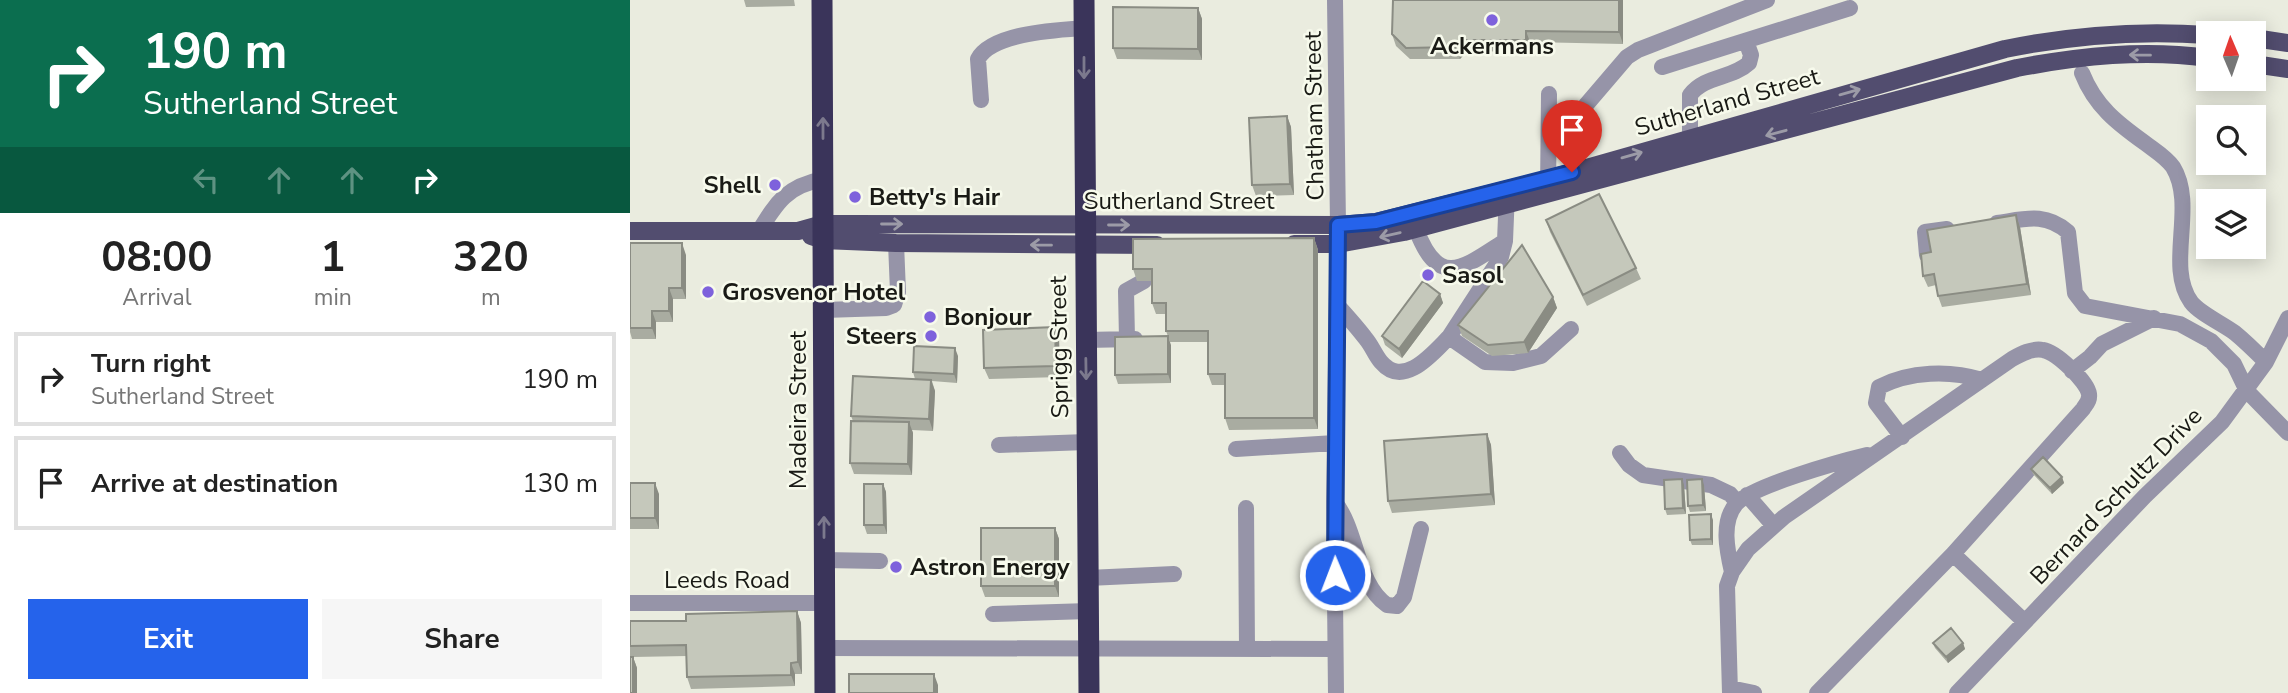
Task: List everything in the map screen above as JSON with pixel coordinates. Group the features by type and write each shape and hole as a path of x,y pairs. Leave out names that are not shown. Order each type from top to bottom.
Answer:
{"highway":[{"name":"Madeira Street","path":"822,0 825,693"},
{"name":"Sprigg Street","path":"1084,0 1089,693"}],"main road":[{"name":"Sutherland Street","path":"1548,186 1690,138 2006,49 2054,39 2145,33 2196,35"},
{"path":"2266,40 2288,43"},
{"name":"Sutherland Street","path":"823,232 896,243 1376,222 1507,197 2017,68 2106,54 2196,58"},
{"path":"2266,66 2288,69"},
{"name":"Sutherland Street","path":"1271,245 1338,244 1373,239 1416,229 1507,197"},
{"name":"Sutherland Street","path":"630,231 1084,236 1178,245"}],"street":[{"name":"Chatham Street","path":"1335,0 1338,225 1334,501 1336,693"},
{"path":"1574,119 1627,57 1638,50 1767,0"},
{"path":"1662,67 1850,8"},
{"path":"981,100 978,59 985,50 1021,36 1084,28"},
{"path":"1690,138 1690,95 1702,83 1738,70 1749,63 1751,55 1746,41"},
{"path":"2082,73 2101,108 2157,151 2177,174 2181,188 2181,268 2184,289 2192,304 2236,334 2266,362"},
{"path":"1548,186 1549,94"},
{"path":"759,231 782,197 799,185 823,179"},
{"path":"1337,305 1382,363 1390,369 1402,372 1414,368 1449,337 1501,257 1505,241 1507,197"},
{"path":"1927,255 1925,232 2038,217 2057,222 2068,232 2076,293 2085,306 2180,324 2211,341 2234,364 2246,391 2288,433"},
{"path":"1416,229 1433,262 1447,268 1477,260 1505,241"},
{"path":"824,310 886,308 894,305 898,292 896,243"},
{"path":"1126,339 1126,291 1144,281"},
{"path":"2072,371 2091,357 2102,344 2154,318"},
{"name":"Bernard Schultz Drive","path":"1957,693 2145,496 2222,422 2266,362 2288,318"},
{"path":"1449,337 1485,362 1513,363 1541,356 1571,329"},
{"path":"1085,340 1150,339"},
{"path":"1754,693 1730,690 1727,586 1731,572 1748,549 1774,526 2012,359 2031,350 2055,354 2085,385 2089,392 2089,401 1952,554 1817,693"},
{"path":"1902,436 1876,403 1879,387 1891,381 1925,374 1964,375 1982,380"},
{"path":"999,445 1087,442"},
{"path":"1236,449 1335,443"},
{"path":"1620,453 1629,465 1643,475 1711,485 1742,499 1774,526"},
{"path":"1731,572 1726,532 1731,511 1742,499 1819,469 1876,453"},
{"path":"1334,501 1344,516 1372,590 1387,606 1397,606 1404,597 1421,529"},
{"path":"1245,508 1247,649"},
{"path":"1952,554 2025,622"},
{"path":"824,560 880,561"},
{"path":"1088,578 1174,574"},
{"name":"Leeds Road","path":"630,603 825,603"},
{"path":"992,614 1089,611"},
{"path":"825,648 1335,649"}],"building":[{"path":"1393,0 1619,0 1619,32 1526,31 1526,40 1463,40 1456,47 1406,48 1392,34"},
{"path":"1113,7 1198,8 1198,49 1113,48"},
{"path":"1287,116 1290,184 1252,185 1249,118"},
{"path":"1599,194 1636,268 1583,295 1546,220"},
{"path":"2016,215 2027,284 1938,296 1934,274 1923,276 1921,254 1931,252 1927,230"},
{"path":"1314,238 1314,418 1225,418 1225,374 1208,374 1208,331 1166,331 1166,303 1152,303 1152,269 1133,269 1133,239"},
{"path":"630,243 682,243 682,288 669,288 669,311 652,311 652,328 630,328"},
{"path":"1522,245 1553,297 1524,342 1488,345 1458,325"},
{"path":"1423,281 1440,294 1399,349 1382,336"},
{"path":"1055,327 1056,366 984,368 983,330"},
{"path":"1168,336 1168,374 1115,375 1115,337"},
{"path":"914,346 955,348 954,374 913,372"},
{"path":"853,376 931,380 929,419 851,416"},
{"path":"851,421 909,422 908,464 850,463"},
{"path":"1487,434 1491,494 1388,501 1384,441"},
{"path":"2043,457 2062,477 2050,488 2031,469"},
{"path":"1682,479 1683,508 1665,509 1664,480"},
{"path":"1702,479 1703,505 1688,506 1687,480"},
{"path":"630,483 655,483 655,518 630,518"},
{"path":"864,484 883,484 884,525 864,525"},
{"path":"1711,514 1711,539 1690,540 1689,515"},
{"path":"981,528 1055,528 1055,586 981,586"},
{"path":"797,611 798,662 791,663 791,675 687,677 686,645 630,646 630,621 686,621 686,614"},
{"path":"1951,628 1963,643 1946,657 1933,643"},
{"path":"630,657 633,657 633,693 630,693"},
{"path":"849,674 934,674 934,693 849,693"}],"place":[{"name":"Ackermans","path":"1492,20"},
{"name":"Shell","path":"775,185"},
{"name":"Betty's Hair","path":"855,197"},
{"name":"Sasol","path":"1428,275"},
{"name":"Grosvenor Hotel","path":"708,292"},
{"name":"Bonjour","path":"930,317"},
{"name":"Steers","path":"931,336"},
{"name":"Astron Energy","path":"896,567"}],"route":[{"path":"1335,575 1338,225 1376,222 1572,172"}]}
